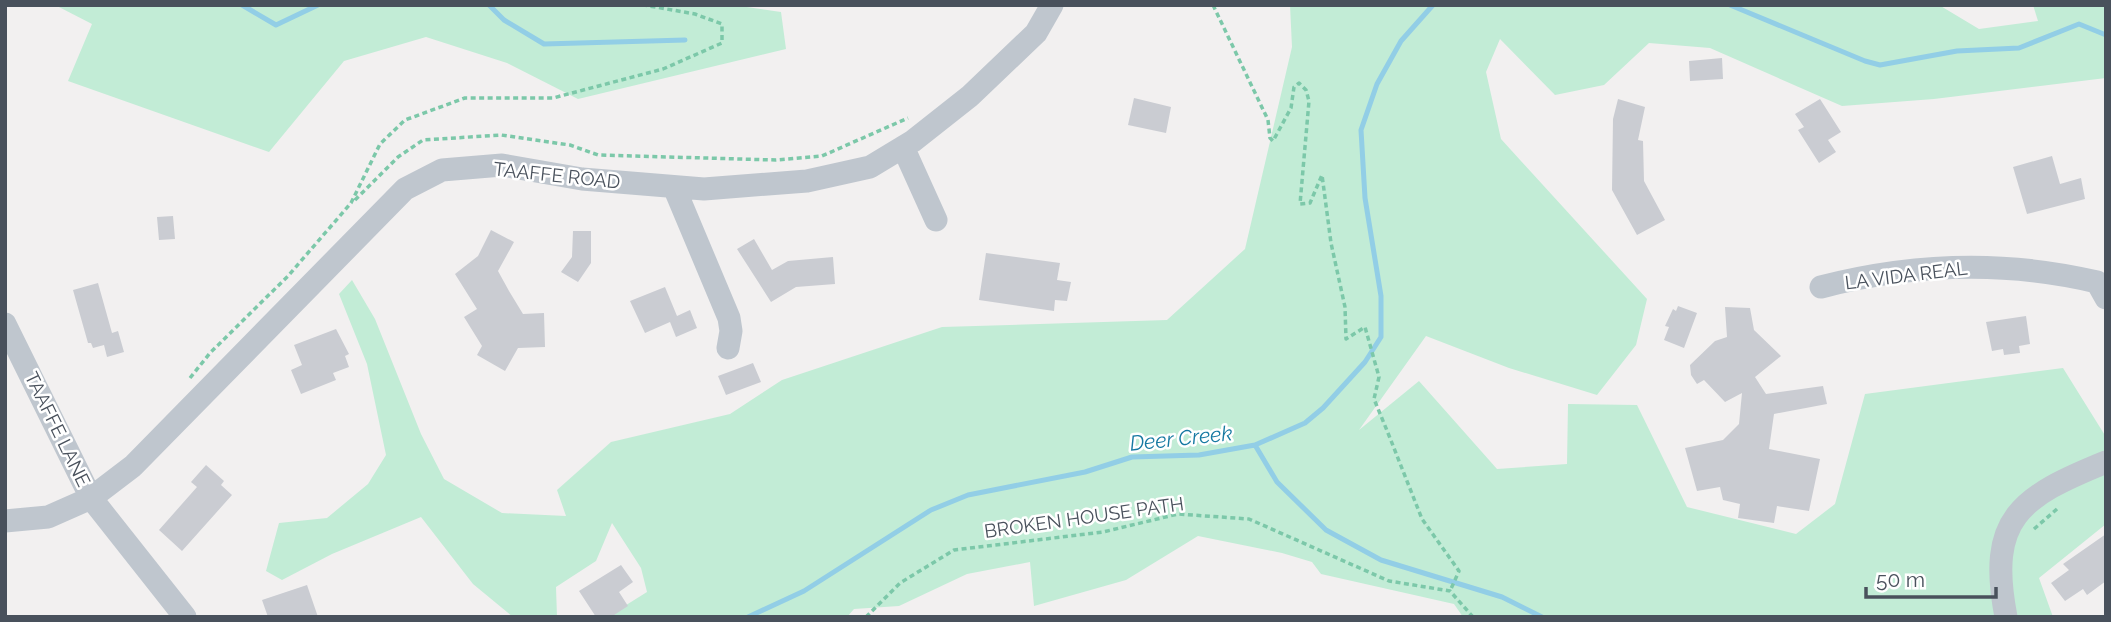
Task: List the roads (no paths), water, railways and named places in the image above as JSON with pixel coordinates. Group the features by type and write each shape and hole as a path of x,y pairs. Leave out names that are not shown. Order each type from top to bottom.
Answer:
{"street":[{"name":"TAAFFE ROAD","path":"5,521 48,517 91,498 133,466 405,189 442,170 502,165 582,179 704,189 807,181 870,167 903,147 954,109 1028,40 1052,5"},
{"path":"903,147 936,220"},
{"path":"674,187 729,318 731,331 728,348"},
{"name":"LA VIDA REAL","path":"1821,287 1864,276 1970,265 2051,271 2097,282 2106,298"},
{"name":"TAAFFE LANE","path":"5,324 91,498 185,617"},
{"path":"2006,617 2000,589 2001,551 2004,536 2015,515 2035,496 2066,478 2106,462"}],"waterway":[{"path":"242,5 276,25 318,5"},
{"path":"489,5 504,20 544,44 685,40"},
{"name":"Deer Creek","path":"748,617 804,591 931,510 968,495 1085,472 1132,457 1199,455 1255,445 1305,423 1323,408 1365,362 1381,337 1381,296 1365,198 1361,130 1377,84 1401,41 1433,5"},
{"path":"1730,5 1880,65 1957,51 2019,48 2079,24 2106,35"},
{"path":"1255,445 1277,482 1326,530 1381,560 1502,597 1542,617"}]}
